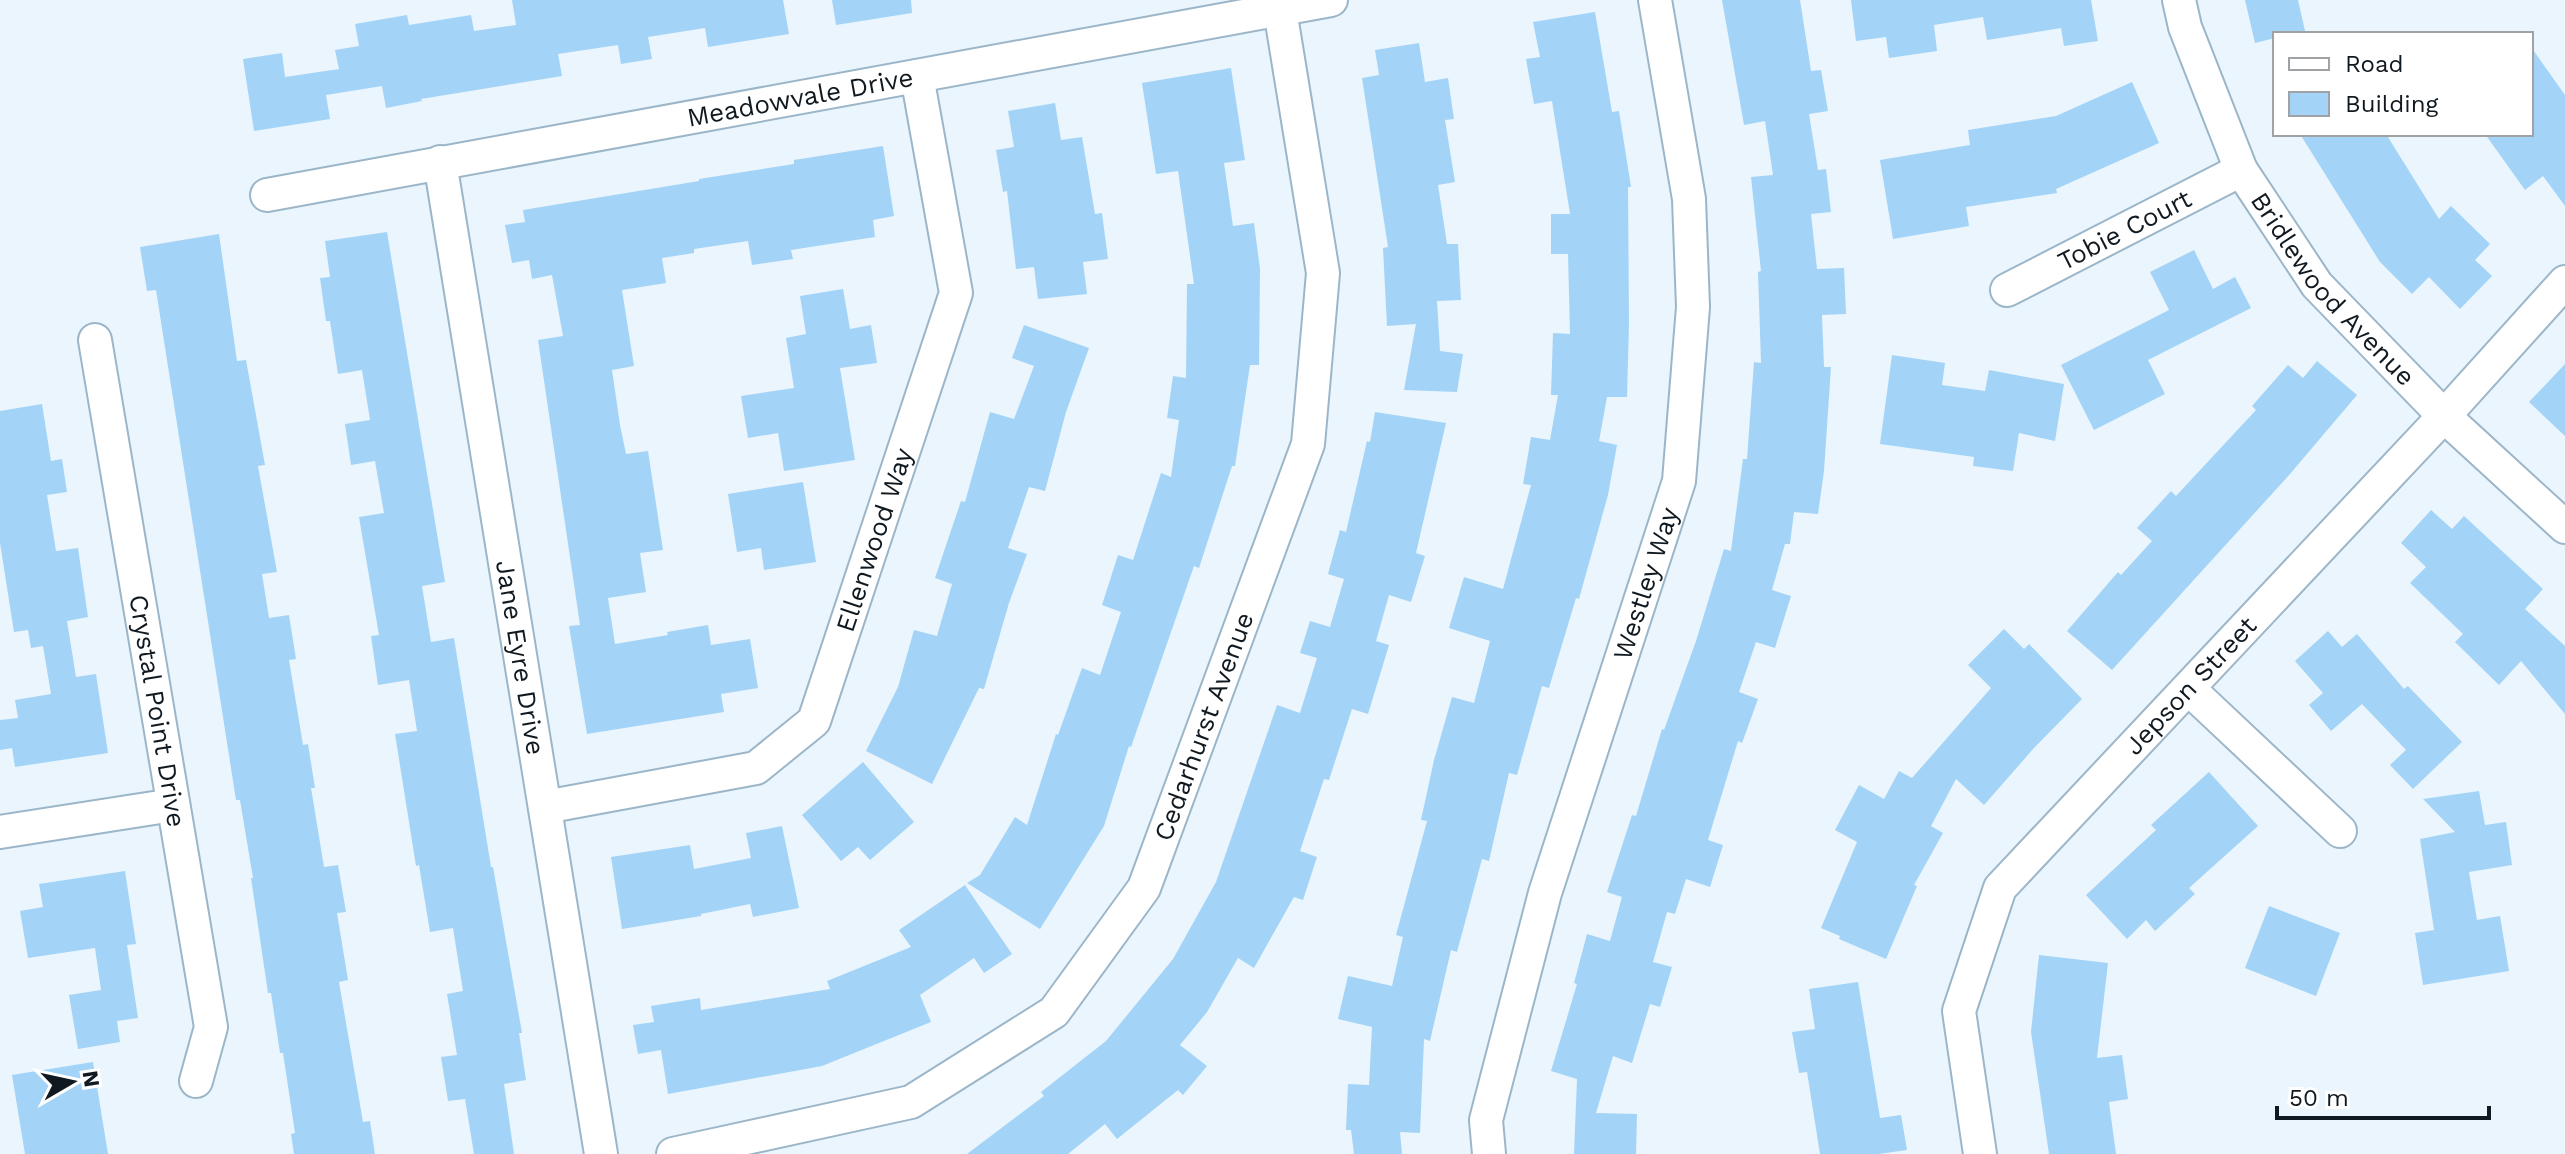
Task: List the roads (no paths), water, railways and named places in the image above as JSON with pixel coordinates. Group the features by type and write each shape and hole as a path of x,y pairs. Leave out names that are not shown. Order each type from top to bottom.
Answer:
{"street":[{"name":"Meadowvale Drive","path":"267,195 1331,0"},
{"name":"Westley Way","path":"1489,1154 1486,1120 1545,893 1679,481 1693,307 1689,199 1655,0"},
{"name":"Bridlewood Avenue","path":"2179,0 2185,27 2241,170 2317,285 2444,416 2565,527"},
{"name":"Cedarhurst Avenue","path":"673,1154 911,1102 1054,1012 1144,888 1308,444 1323,273 1280,10"},
{"name":"Ellenwood Way","path":"545,807 756,768 814,721 956,293 917,76"},
{"name":"Jane Eyre Drive","path":"440,162 601,1154"},
{"name":"Tobie Court","path":"2007,290 2241,170"},
{"name":"Jepson Street","path":"1980,1154 1959,1011 2000,888 2444,416 2565,282"},
{"name":"Crystal Point Drive","path":"95,340 211,1027 196,1081"},
{"path":"2189,689 2340,831"},
{"path":"0,832 173,805"}]}
